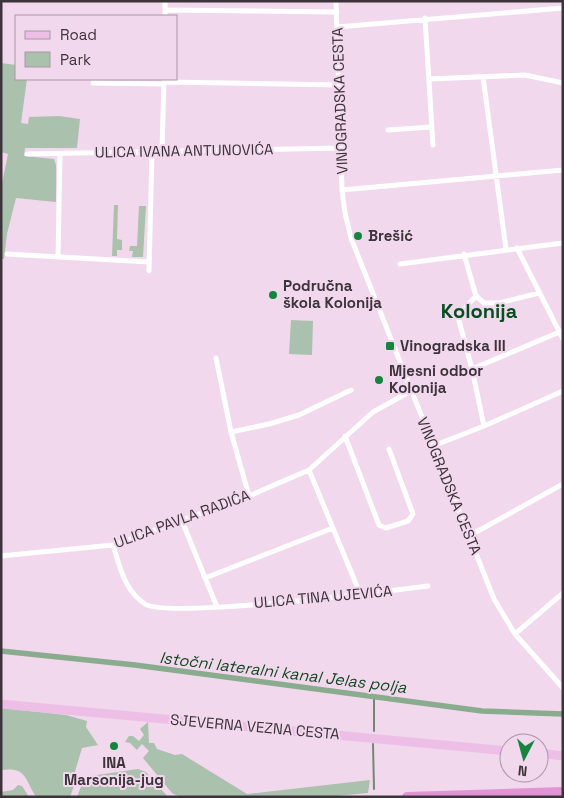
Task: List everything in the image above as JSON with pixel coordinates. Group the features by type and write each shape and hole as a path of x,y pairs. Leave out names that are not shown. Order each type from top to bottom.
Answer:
{"highway":[{"path":"407,797 563,792"}],"main road":[{"name":"SJEVERNA VEZNA CESTA","path":"1,704 499,750"},
{"path":"549,754 563,756"}],"street":[{"path":"165,1 165,15"},
{"name":"VINOGRADSKA CESTA","path":"336,1 342,190 351,238 494,599 515,634 563,688"},
{"path":"337,27 425,18 563,8"},
{"path":"165,10 337,12"},
{"path":"425,18 432,145"},
{"path":"428,79 525,75 563,83"},
{"path":"482,77 506,249"},
{"path":"162,151 164,81"},
{"path":"93,82 164,81 339,85"},
{"path":"388,130 432,127"},
{"name":"ULICA IVANA ANTUNOVIĆA","path":"27,154 340,148"},
{"path":"148,271 152,151"},
{"path":"58,257 60,154"},
{"path":"342,190 563,170"},
{"path":"400,264 464,254 563,243"},
{"path":"517,248 539,293 561,331 563,339"},
{"path":"7,254 149,262"},
{"path":"464,254 476,296 484,303 499,303 539,293"},
{"path":"476,296 459,314 459,321 472,369 484,426"},
{"path":"472,369 561,331"},
{"path":"216,358 231,432 249,496"},
{"path":"231,432 299,415 351,390"},
{"name":"ULICA PAVLA RADIĆA","path":"1,556 113,545 182,522 249,496 309,470 373,412 411,391"},
{"path":"433,446 563,392"},
{"path":"345,436 379,525 386,528 408,521 413,514 389,449"},
{"path":"309,470 361,596"},
{"path":"469,536 563,484"},
{"path":"182,522 217,606"},
{"path":"205,578 333,528"},
{"name":"ULICA TINA UJEVIĆA","path":"113,545 124,582 146,605 157,608 217,606 361,596 428,586"},
{"path":"515,634 563,593"}],"green space":[{"path":"1,63 15,65 15,80 27,80 21,123 28,124 29,117 59,116 80,119 77,148 25,148 24,156 54,159 56,165 56,202 16,198 7,234 4,259 1,259 1,188 8,154 1,152"},
{"path":"114,205 118,205 117,239 122,240 122,250 117,250 117,256 112,256"},
{"path":"139,206 146,206 143,257 132,257 133,251 129,251 130,246 137,246"},
{"path":"291,320 313,321 312,355 289,354"},
{"path":"1,708 66,715 87,721 86,727 98,745 82,748 74,775 78,775 70,797 36,797 20,772 9,769 1,770"},
{"path":"148,722 149,743 154,743 157,749 175,755 182,754 247,794 370,780 368,793 325,797 180,797 172,793 143,758 149,751 142,744 137,750 130,743 125,742 129,736 133,736 139,741 144,735 140,729"},
{"path":"138,769 146,772 168,797 77,797 83,781 90,776"},
{"path":"18,785 22,786 29,797 1,797 1,792 13,790"}],"waterway":[{"name":"Istočni lateralni kanal Jelas polja","path":"1,651 135,665 482,711 563,714"},
{"path":"374,697 374,731"},
{"path":"373,744 374,789"}],"place":[{"name":"Brešić","path":"358,236"},
{"name":"Područna škola Kolonija","path":"273,295"},
{"name":"Vinogradska III","path":"390,346"},
{"name":"Mjesni odbor Kolonija","path":"379,380"},
{"name":"INA Marsonija-jug","path":"114,746"}],"district":[{"name":"Kolonija","path":"479,311"}]}
